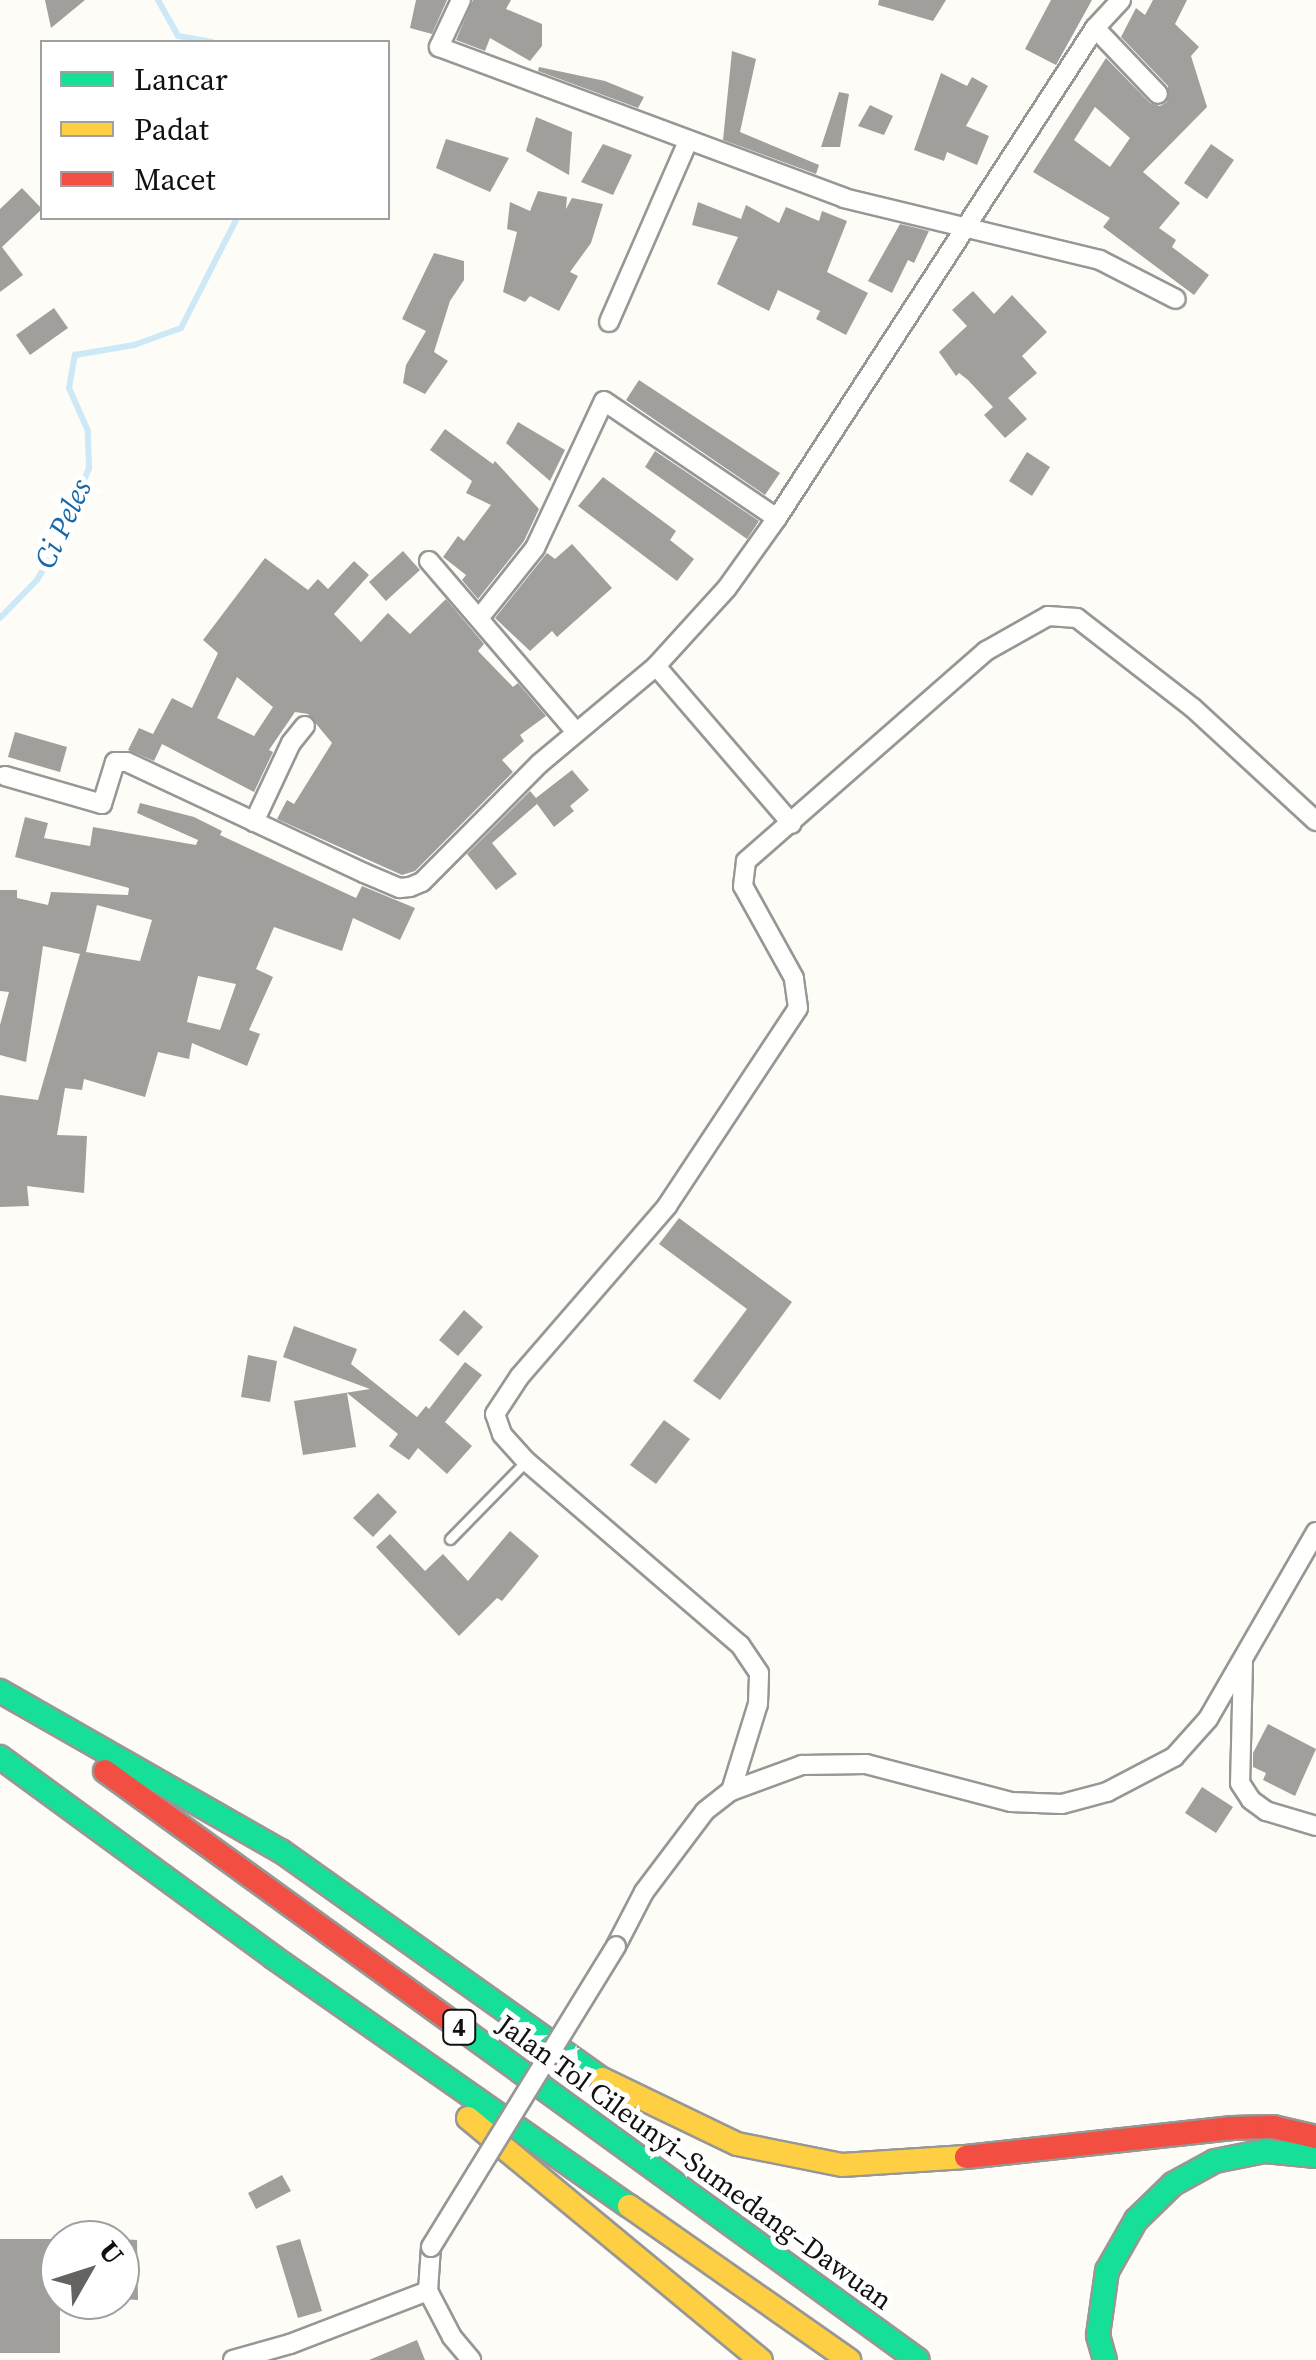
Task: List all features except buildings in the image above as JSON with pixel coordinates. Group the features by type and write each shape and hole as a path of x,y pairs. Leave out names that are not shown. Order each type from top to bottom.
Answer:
{"highway":[{"path":"0,1693 281,1851 596,2075 737,2144 842,2165 950,2159 1232,2128 1273,2127 1316,2136"},
{"name":"Jalan Tol Cileunyi–Sumedang–Dawuan","path":"0,1693 918,2360"},
{"name":"4","path":"0,1756 273,1957 849,2360"},
{"path":"273,1957 762,2360"},
{"path":"1106,2360 1098,2334 1107,2271 1136,2220 1173,2184 1215,2161 1265,2151 1316,2156"}],"street":[{"path":"461,0 440,47 844,198 1100,260 1176,299"},
{"path":"4,776 102,804 106,802 111,770 119,760 400,888 422,882 538,764 656,666 727,588 968,227 1095,28 1121,0"},
{"path":"1095,28 1158,94"},
{"path":"609,322 688,142"},
{"path":"480,617 535,548 604,401 776,518"},
{"path":"429,562 576,732"},
{"path":"730,1790 758,1704 759,1674 740,1645 526,1461 496,1424 500,1401 667,1206 798,1008 794,978 743,886 746,860 792,824 986,651 1048,616 1077,618 1193,708 1316,821"},
{"path":"656,666 792,824"},
{"path":"254,822 291,744 305,726"},
{"path":"471,2360 452,2337 428,2291 431,2247 616,1946 644,1892 680,1840 730,1790 802,1765 866,1764 1011,1802 1062,1804 1107,1792 1174,1757 1208,1719 1316,1532"},
{"path":"1244,1662 1240,1783 1251,1800 1266,1811 1316,1826"},
{"path":"233,2360 290,2344 428,2291"}],"lane":[{"path":"450,1539 526,1461"}],"waterway":[{"name":"Ci Peles","path":"158,0 178,36 201,40"},
{"name":"Ci Peles","path":"0,618 37,580 58,544 89,468 88,431 69,388 75,355 134,345 181,328 236,220"}],"traffic: fast":[{"path":"0,1691 281,1851 602,2079"},
{"path":"0,1757 273,1957 629,2206"},
{"path":"462,2029 918,2360"},
{"path":"1105,2360 1098,2335 1107,2271 1136,2220 1173,2184 1215,2161 1265,2151 1316,2156"}],"traffic: slow":[{"path":"602,2079 737,2144 842,2165 966,2157"},
{"path":"468,2118 761,2360"},
{"path":"629,2206 849,2360"}],"traffic: jam":[{"path":"105,1771 462,2029"},
{"path":"966,2157 1232,2128 1273,2127 1316,2137"}]}
